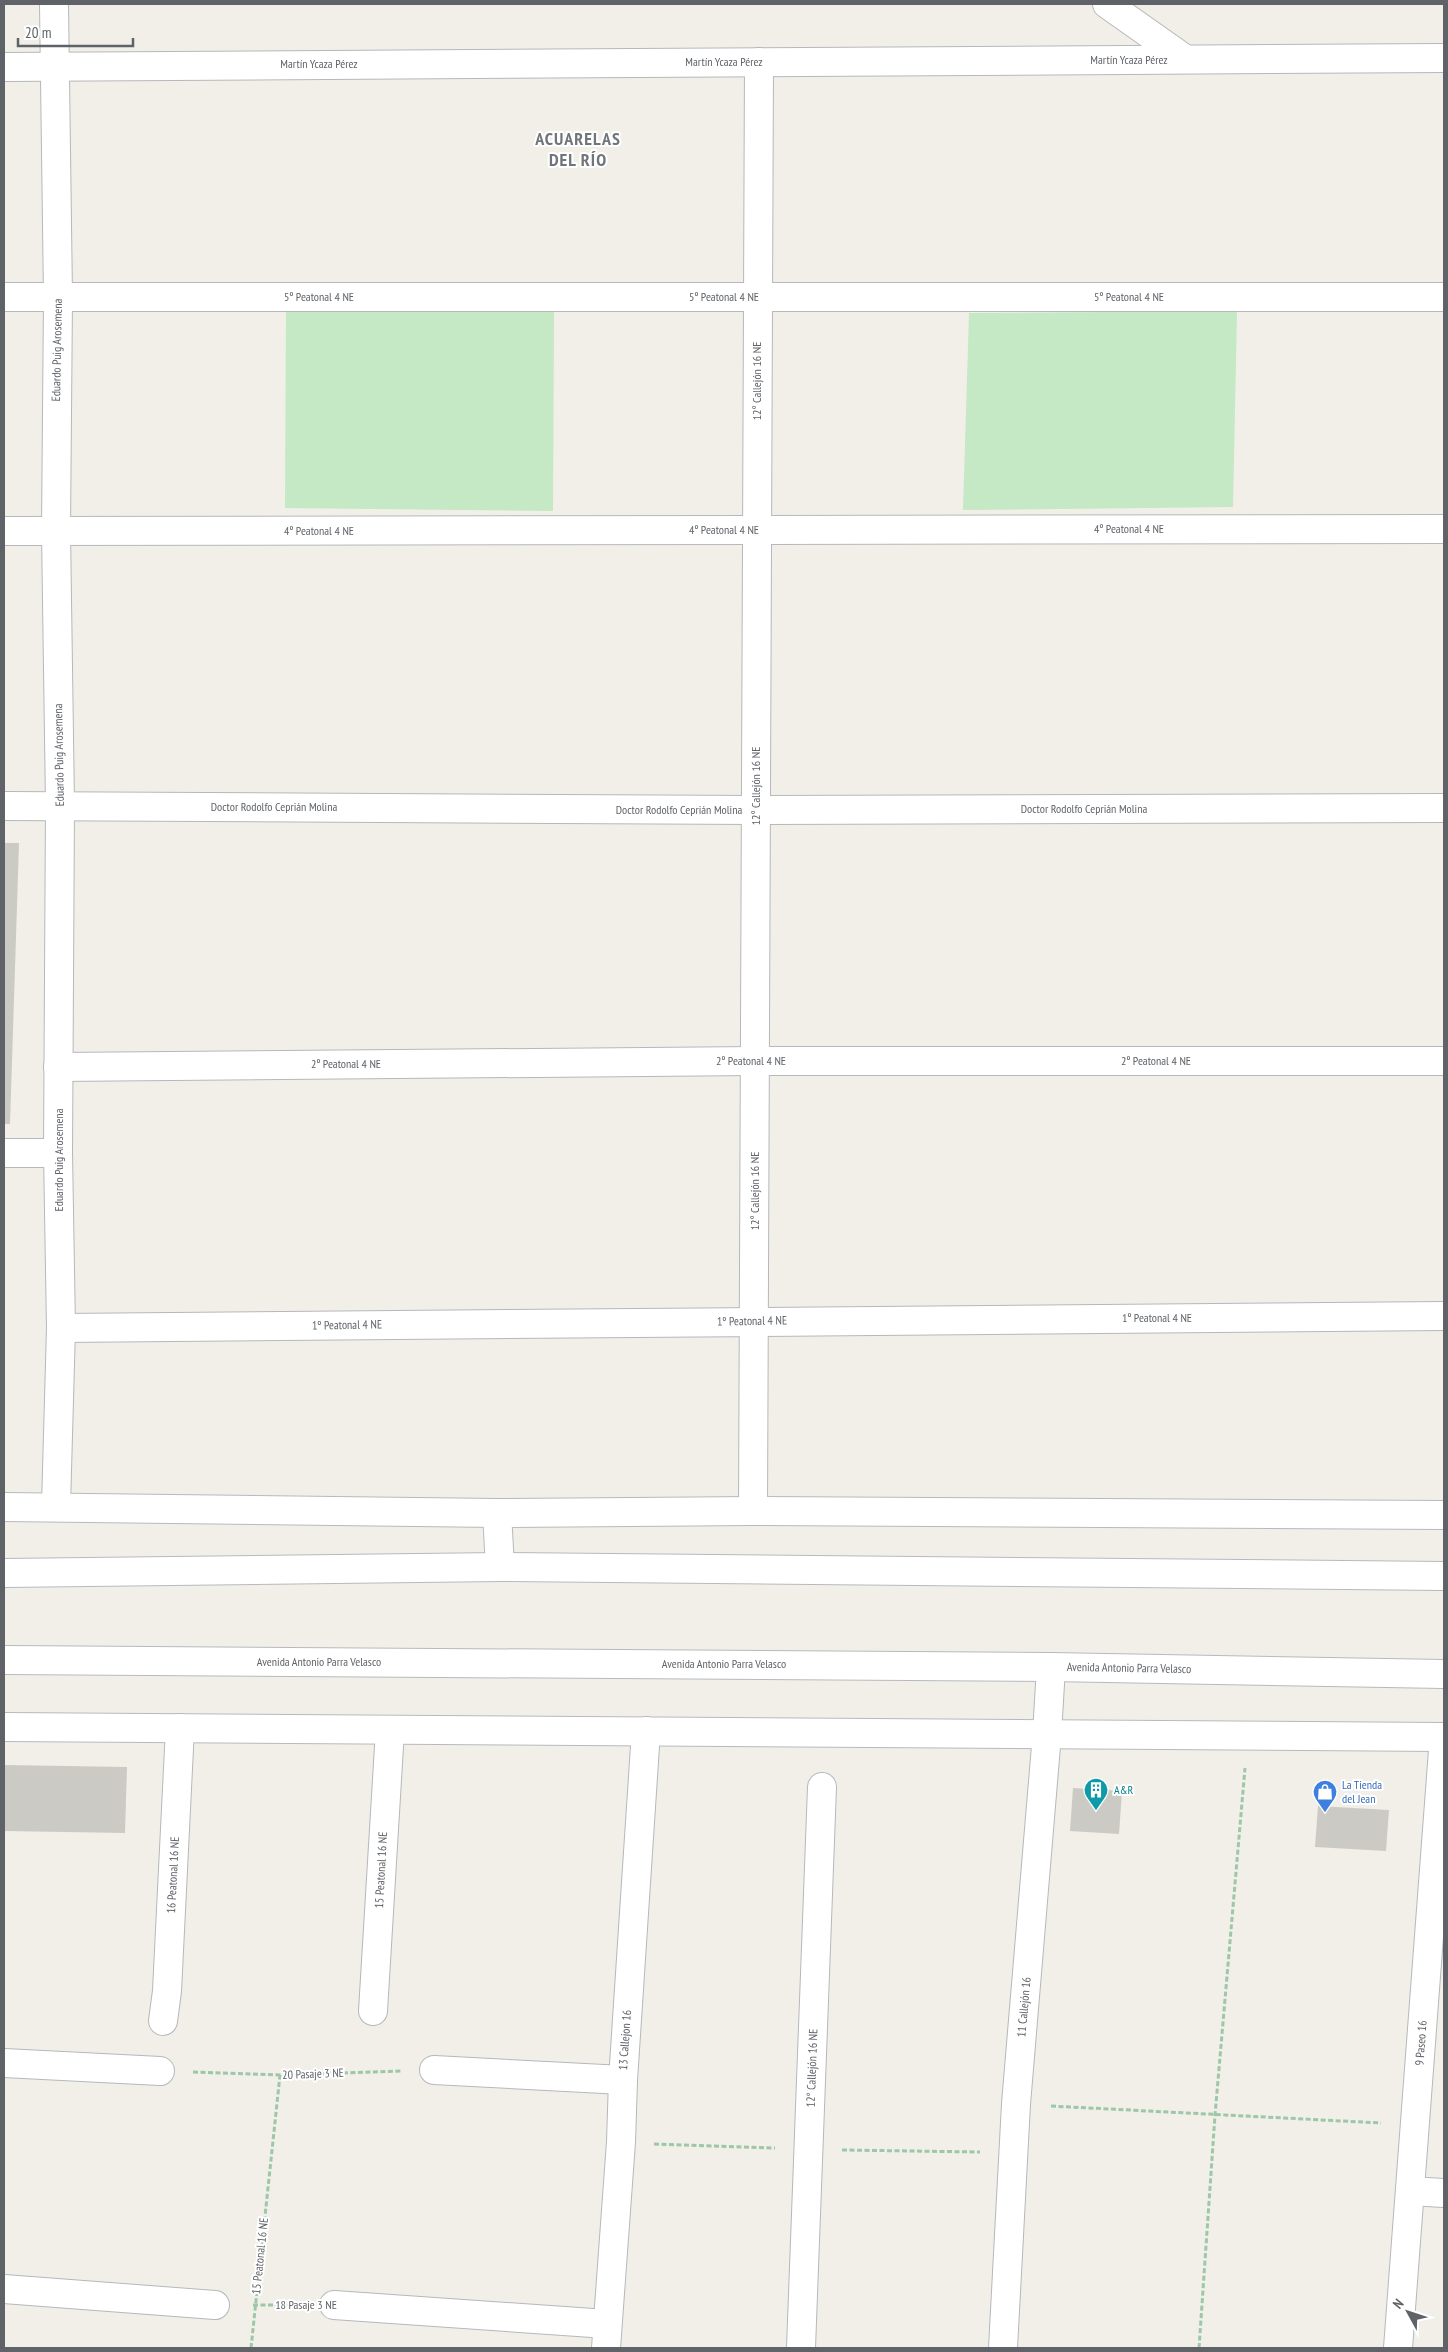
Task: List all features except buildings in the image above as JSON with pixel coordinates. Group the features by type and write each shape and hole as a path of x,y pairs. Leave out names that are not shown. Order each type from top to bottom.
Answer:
{"street":[{"name":"Eduardo Puig Arosemena","path":"54,4 58,297 56,531 60,805 58,1153 61,1328 56,1506"},
{"path":"1107,4 1185,59"},
{"name":"Martín Ycaza Pérez","path":"4,66 1444,58"},
{"name":"12° Callejón 16 NE","path":"754,1511 759,62"},
{"name":"5º Peatonal 4 NE","path":"4,297 1444,297"},
{"name":"4º Peatonal 4 NE","path":"4,531 1444,529"},
{"name":"Doctor Rodolfo Ceprián Molina","path":"4,806 756,810 1444,808"},
{"name":"2º Peatonal 4 NE","path":"58,1067 755,1061 1444,1061"},
{"path":"4,1153 58,1153"},
{"name":"1º Peatonal 4 NE","path":"61,1328 1444,1316"},
{"path":"4,1507 56,1506 497,1512 754,1511 1444,1516"},
{"path":"497,1512 500,1567"},
{"path":"4,1573 500,1567 1444,1576"},
{"name":"Avenida Antonio Parra Velasco","path":"4,1660 1051,1667 1444,1674"},
{"name":"11 Callejón 16","path":"1003,2348 1016,2104 1051,1667"},
{"path":"4,1727 1444,1737"},
{"name":"16 Peatonal 16 NE","path":"163,2021 167,1991 180,1728"},
{"name":"15 Peatonal 16 NE","path":"373,2011 390,1730"},
{"name":"13 Callejon 16","path":"606,2336 621,2142 623,2080 646,1731"},
{"name":"9 Paseo 16","path":"1398,2348 1415,2125 1436,1958 1444,1737"},
{"name":"12° Callejón 16 NE","path":"801,2348 822,1787"},
{"path":"4,2063 160,2071"},
{"path":"434,2070 623,2080"},
{"path":"1410,2191 1444,2193"},
{"path":"4,2289 215,2304"},
{"name":"18 Pasaje 3 NE","path":"334,2305 606,2336"}],"path":[{"path":"1199,2348 1215,2115 1248,1735"},
{"name":"20 Pasaje 3 NE","path":"160,2071 280,2075 434,2070"},
{"name":"15 Peatonal 16 NE","path":"250,2348 280,2075"},
{"path":"1016,2104 1415,2125"},
{"name":"18 Pasaje 3 NE","path":"215,2304 334,2305"}],"green space":[{"path":"286,309 554,312 553,511 285,508"},
{"path":"1237,311 1233,507 963,510 969,313"}],"place":[{"name":"A&R","path":"1096,1811"},
{"name":"La Tienda del Jean","path":"1325,1813"}],"district":[{"name":"ACUARELAS DEL RÍO","path":"578,149"}]}
